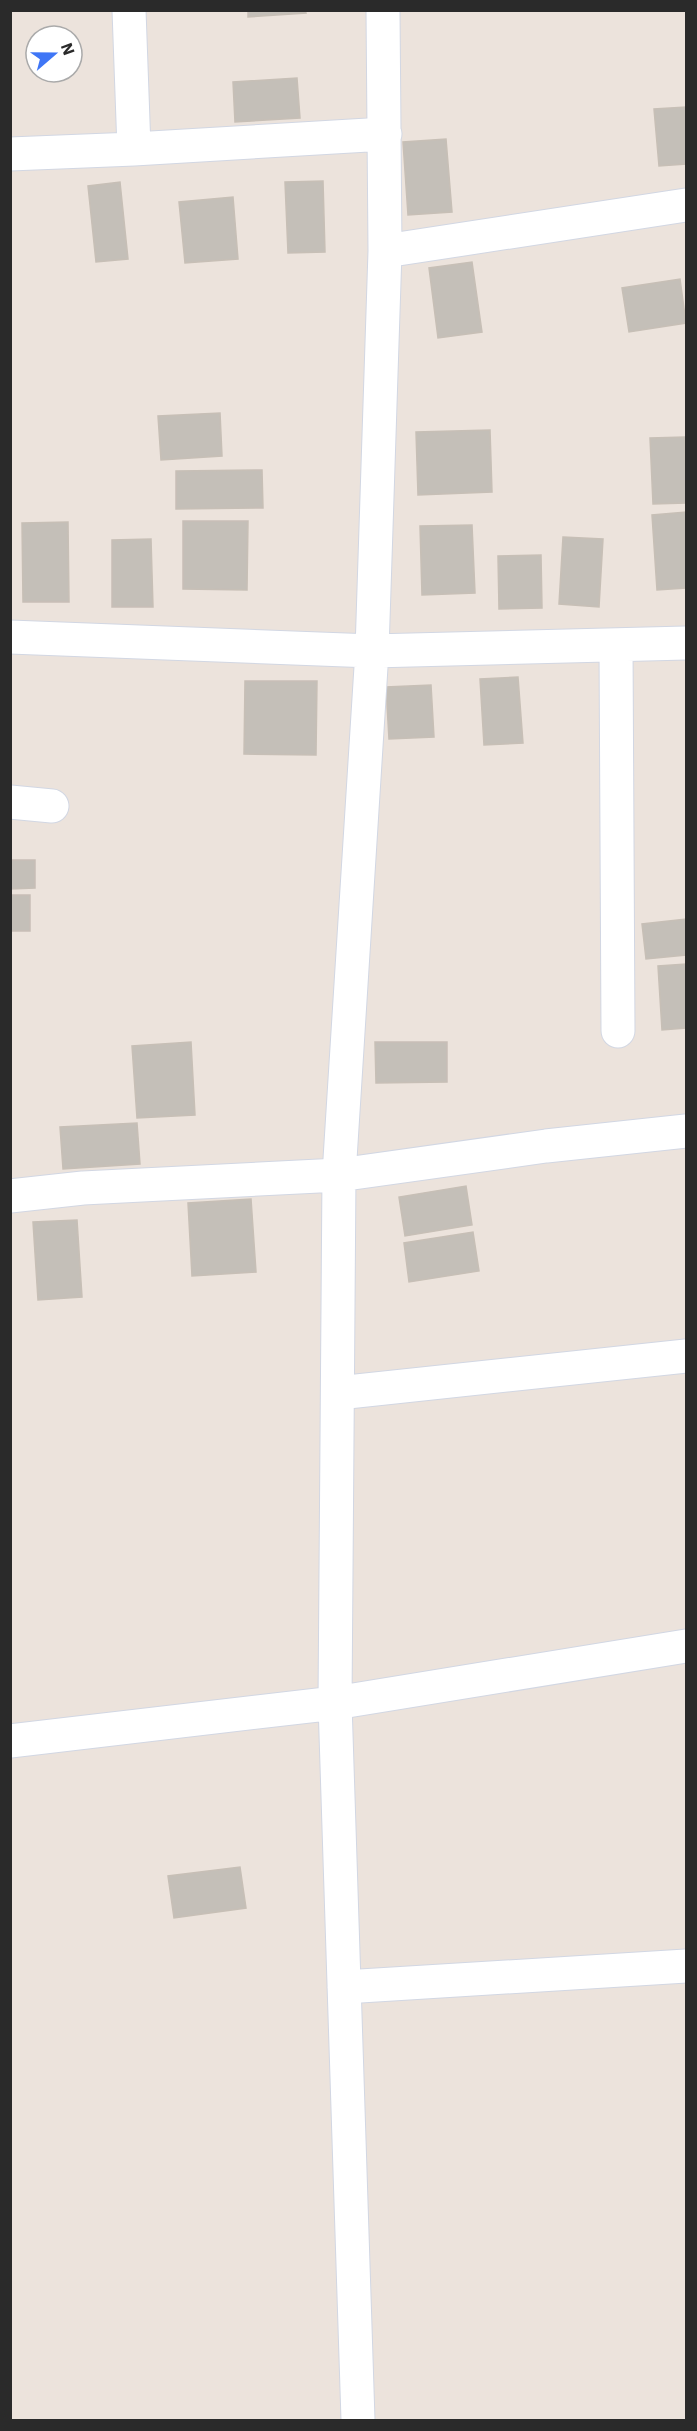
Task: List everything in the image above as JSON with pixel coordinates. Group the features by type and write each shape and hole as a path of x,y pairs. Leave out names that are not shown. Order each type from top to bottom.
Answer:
{"street":[{"path":"129,10 134,149"},
{"path":"358,2421 335,1703 339,1175 372,651 386,251 383,10"},
{"path":"10,154 385,134"},
{"path":"386,251 687,206"},
{"path":"10,637 372,651 687,643"},
{"path":"616,645 618,1031"},
{"path":"10,802 52,806"},
{"path":"10,1196 83,1188 339,1175 546,1146 687,1131"},
{"path":"338,1393 687,1356"},
{"path":"10,1741 335,1703 687,1646"},
{"path":"344,1987 687,1966"}],"building":[{"path":"248,10 305,10 306,13 248,17"},
{"path":"297,78 300,118 235,122 233,82"},
{"path":"686,107 686,164 659,166 654,109"},
{"path":"446,139 452,212 408,215 403,142"},
{"path":"323,181 325,252 288,253 285,182"},
{"path":"120,182 128,259 96,262 88,186"},
{"path":"233,197 238,259 185,263 179,202"},
{"path":"472,262 482,332 438,338 429,268"},
{"path":"680,279 686,323 629,332 622,288"},
{"path":"220,413 222,456 161,460 158,416"},
{"path":"490,430 492,492 418,495 416,432"},
{"path":"685,437 686,503 653,504 650,438"},
{"path":"262,470 263,508 176,509 176,471"},
{"path":"686,512 686,588 657,590 652,515"},
{"path":"183,521 248,521 247,590 183,589"},
{"path":"68,522 69,602 23,602 22,523"},
{"path":"472,525 475,593 422,595 420,526"},
{"path":"563,537 603,539 599,607 559,604"},
{"path":"151,539 153,607 112,607 112,540"},
{"path":"541,555 542,608 499,609 498,556"},
{"path":"518,677 523,743 484,745 480,679"},
{"path":"245,681 317,681 316,755 244,754"},
{"path":"431,685 434,737 389,739 386,687"},
{"path":"10,860 35,860 35,888 10,889"},
{"path":"10,895 30,895 30,931 10,931"},
{"path":"686,919 686,955 646,959 642,924"},
{"path":"686,964 686,1028 662,1030 658,966"},
{"path":"191,1042 195,1115 137,1118 132,1046"},
{"path":"375,1042 447,1042 447,1082 376,1083"},
{"path":"137,1123 140,1164 63,1169 60,1127"},
{"path":"466,1186 472,1225 405,1236 399,1197"},
{"path":"251,1199 256,1272 192,1276 188,1203"},
{"path":"77,1220 82,1297 38,1300 33,1222"},
{"path":"473,1232 479,1271 409,1282 404,1243"},
{"path":"240,1867 246,1908 174,1918 168,1876"}]}
